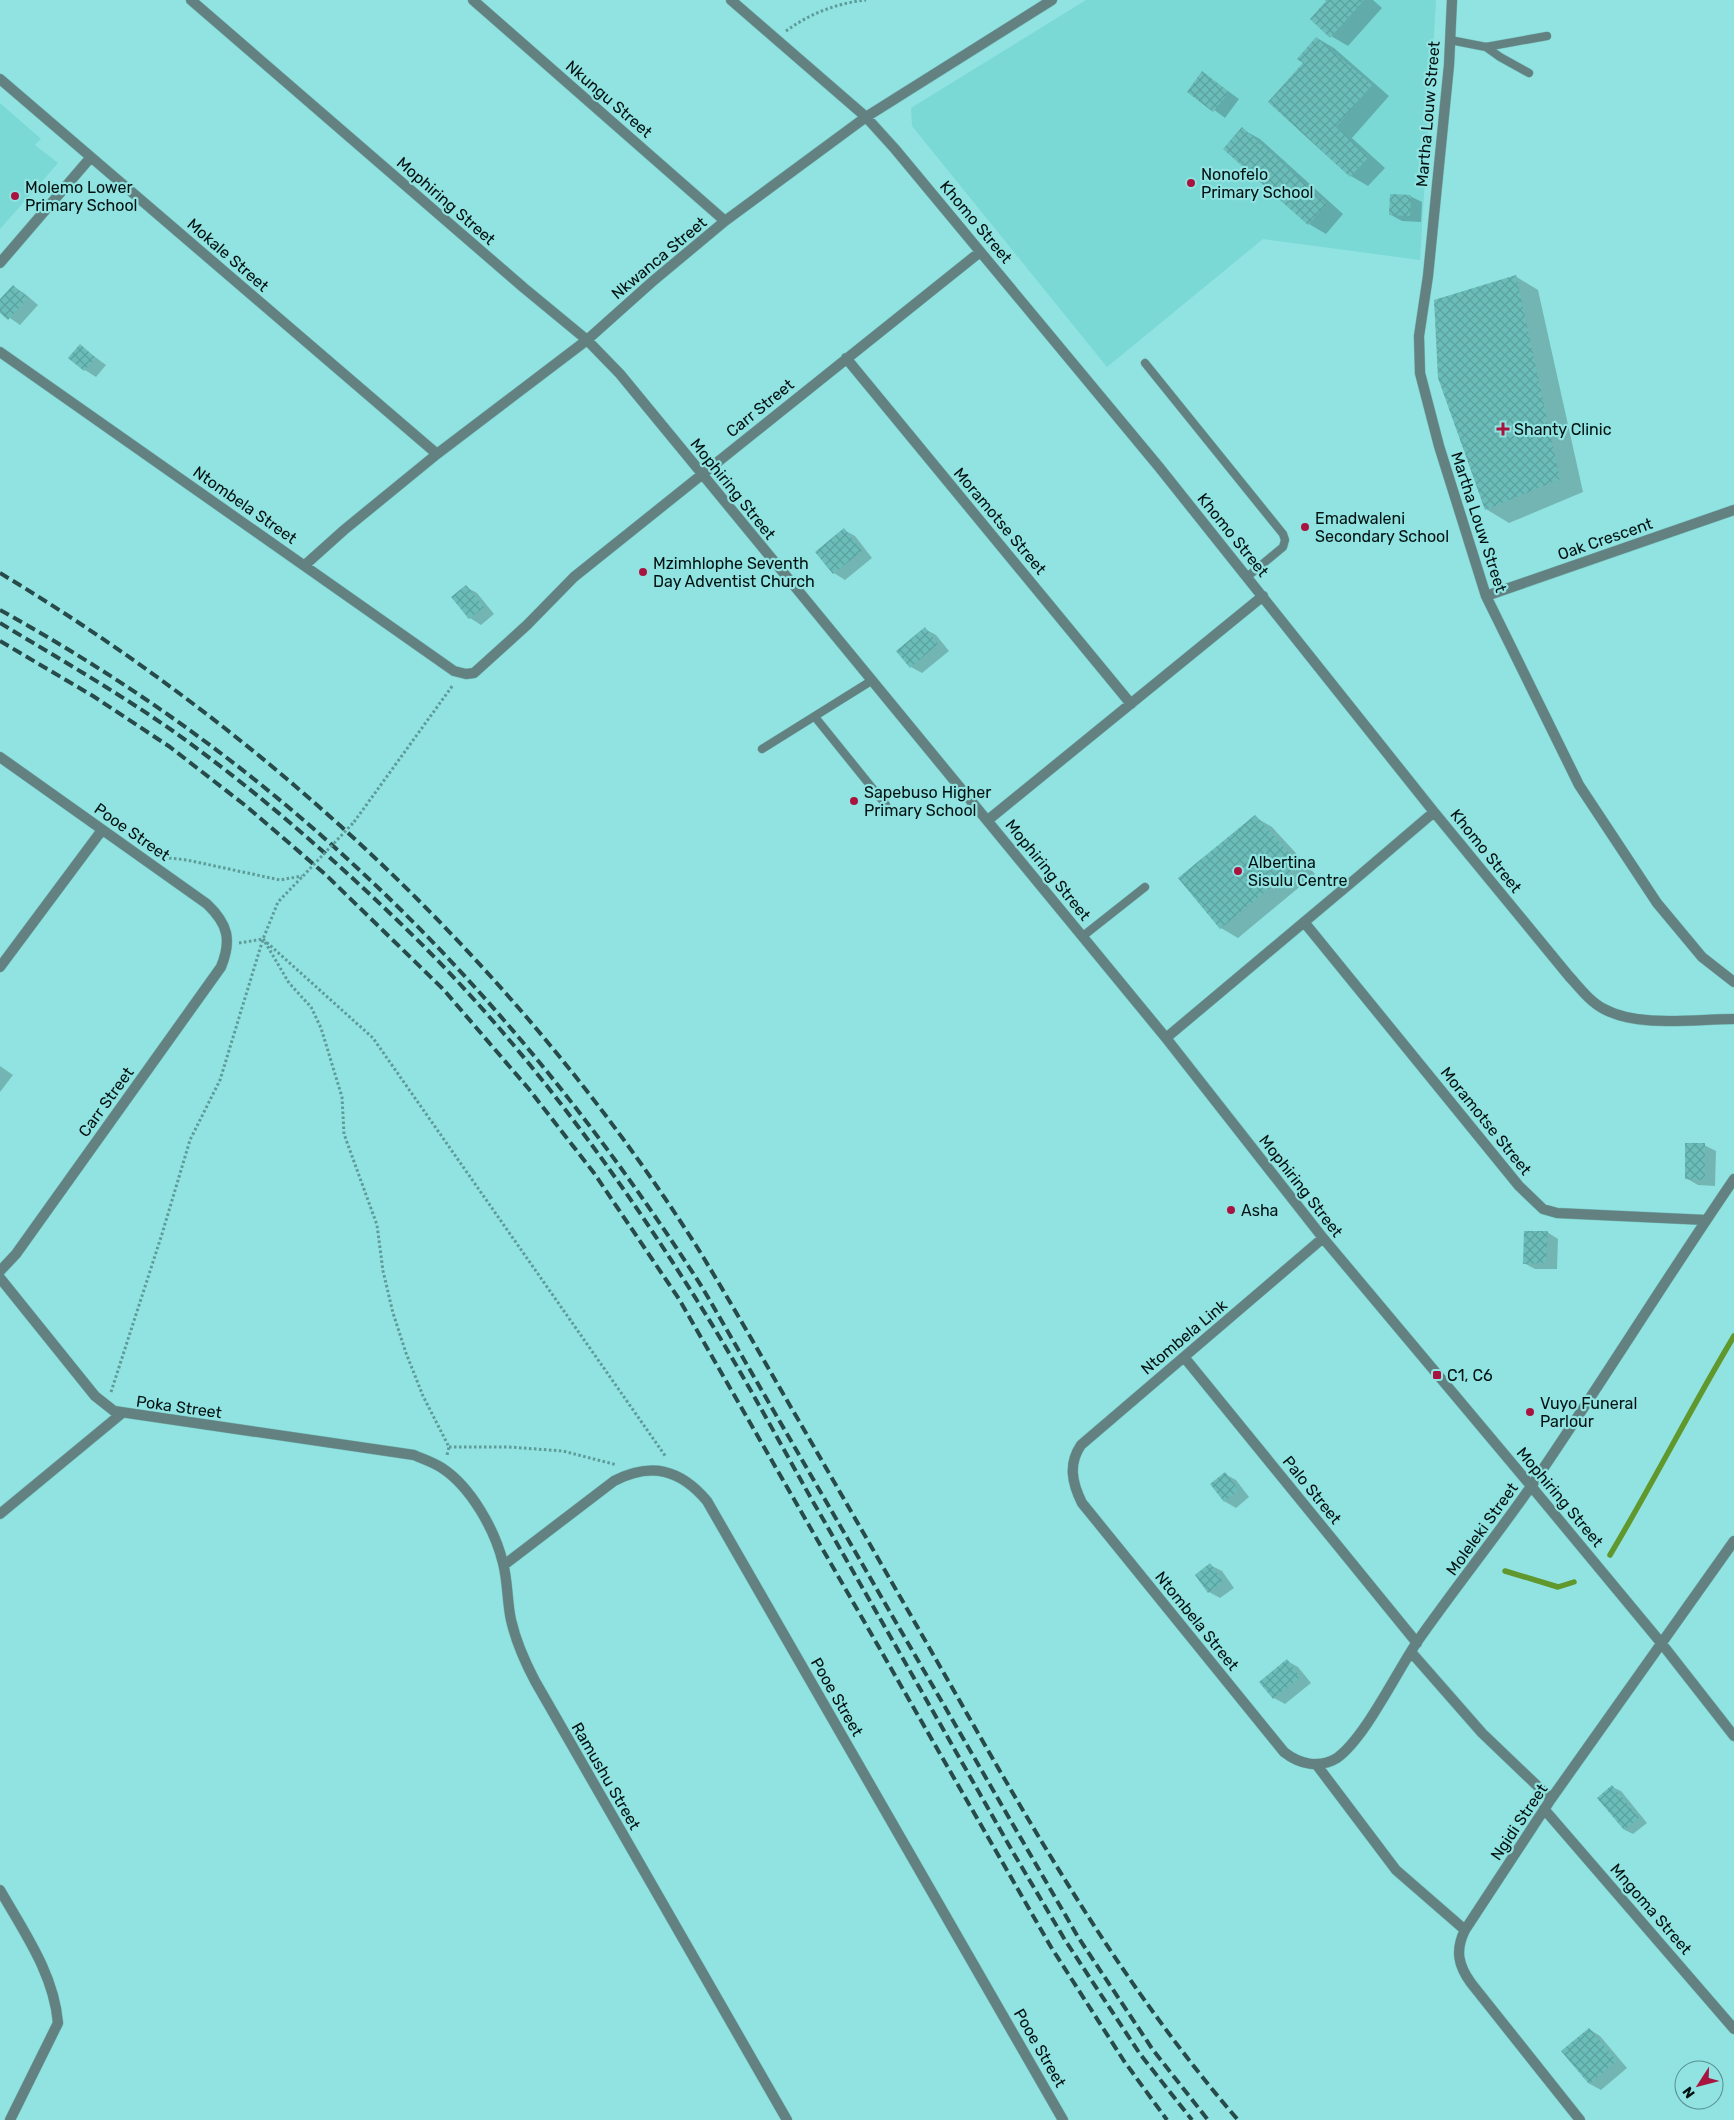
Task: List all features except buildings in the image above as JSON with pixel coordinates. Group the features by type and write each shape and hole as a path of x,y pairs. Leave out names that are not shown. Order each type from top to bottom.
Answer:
{"street":[{"name":"Mophiring Street","path":"190,0 536,299 587,340 620,374 1166,1038 1323,1238 1662,1644 1734,1736"},
{"name":"Nkungu Street","path":"473,0 726,221"},
{"name":"Khomo Street","path":"731,0 866,117 1147,452 1434,812 1568,975 1591,1000 1604,1009 1623,1017 1647,1020 1734,1019"},
{"name":"Nkwanca Street","path":"305,565 344,530 437,454 587,340 726,221 866,117 1052,0"},
{"name":"Martha Louw Street","path":"1452,0 1428,276 1419,336 1420,373 1439,446 1486,596 1579,785 1658,903 1702,957 1734,982"},
{"name":"Mokale Street","path":"0,79 437,454"},
{"path":"0,262 91,157"},
{"name":"Carr Street","path":"460,674 474,673 574,577 980,252"},
{"name":"Ntombela Street","path":"0,352 460,674"},
{"name":"Moramotse Street","path":"846,358 1131,704"},
{"name":"Oak Crescent","path":"1486,596 1734,510"},
{"path":"988,820 1263,596"},
{"name":"Pooe Street","path":"0,757 207,904 219,916 224,925 228,946"},
{"path":"1166,1038 1434,812"},
{"path":"1,964 102,830"},
{"name":"Moramotse Street","path":"1304,922 1519,1186 1543,1209 1556,1213 1706,1220"},
{"name":"Carr Street","path":"0,1271 16,1254 221,967 228,946"},
{"name":"Moleleki Street","path":"1328,1763 1346,1750 1353,1741 1417,1643 1531,1486 1734,1179"},
{"name":"Ntombela Link","path":"1072,1465 1075,1454 1081,1445 1323,1238"},
{"name":"Poka Street","path":"0,1278 95,1396 106,1406 121,1414 414,1455"},
{"name":"Palo Street","path":"1184,1357 1417,1643"},
{"path":"0,1514 121,1414"},
{"name":"Ramushu Street","path":"414,1455 444,1469 477,1505 490,1525 504,1565 511,1621 521,1653 535,1681 787,2120"},
{"name":"Ntombela Street","path":"1072,1465 1074,1482 1082,1503 1284,1752 1298,1761 1316,1764 1328,1763"},
{"name":"Pooe Street","path":"504,1565 614,1481 639,1470 659,1470 690,1483 707,1501 1063,2120"},
{"name":"Ngidi Street","path":"1580,2120 1463,1972 1458,1952 1465,1930 1544,1809 1734,1541"},
{"path":"1411,1652 1482,1734 1551,1799"},
{"path":"1316,1764 1396,1870 1465,1930"},
{"name":"Mngoma Street","path":"1544,1809 1734,2029"},
{"path":"0,1890 49,1979 57,2010 58,2023 10,2120"}],"lane":[{"path":"1450,40 1486,47 1547,36"},
{"path":"1486,47 1500,58 1529,73"},
{"path":"1144,363 1286,540 1283,547 1246,577"},
{"path":"762,749 871,681"},
{"path":"815,717 886,806"},
{"path":"1083,936 1145,887"}],"path":[{"path":"777,40 788,30 811,15 832,7 866,0"},
{"path":"106,1406 162,1234 190,1140 220,1080 263,939 278,902 354,822 460,674"},
{"path":"152,865 164,858 187,860 280,880 303,876"},
{"path":"228,946 263,939"},
{"path":"263,939 289,983 311,1007 321,1028 342,1097 344,1134 377,1225 383,1271 393,1313 423,1396 450,1447 444,1469"},
{"path":"263,939 373,1038 681,1478"},
{"path":"450,1447 509,1447 563,1451 639,1470"}],"shaded area":[{"name":"Nonofelo Primary School","path":"1086,0 1436,0 1420,260 1263,239 1107,367 912,126 911,108"},
{"name":"Molemo Lower Primary School","path":"0,103 41,139 35,145 58,163 0,229"}],"waterway":[{"path":"1610,1555 1734,1336"},
{"path":"1505,1571 1558,1587 1574,1582"}],"railway":[{"path":"0,573 103,639 202,711 297,788 388,870 473,957 554,1049 628,1146 697,1247 1000,1771 1094,1926 1163,2025 1238,2120"},
{"path":"0,610 108,674 210,745 305,821 394,903 478,991 557,1084 632,1183 702,1287 1078,1937 1153,2050 1208,2120"},
{"path":"0,623 109,689 173,731 232,775 288,821 397,920 440,963 521,1054 596,1150 665,1251 713,1326 1065,1940 1140,2054 1192,2120"},
{"path":"0,641 93,696 170,747 246,806 325,874 443,989 528,1088 594,1173 679,1299 1051,1947 1124,2061 1167,2120"}],"place":[{"name":"Nonofelo Primary School","path":"1191,183"},
{"name":"Molemo Lower Primary School","path":"15,196"},
{"name":"Shanty Clinic","path":"1503,429"},
{"name":"Emadwaleni Secondary School","path":"1305,527"},
{"name":"Mzimhlophe Seventh Day Adventist Church","path":"643,572"},
{"name":"Sapebuso Higher Primary School","path":"854,801"},
{"name":"Albertina Sisulu Centre","path":"1238,871"},
{"name":"Asha","path":"1231,1210"},
{"name":"C1, C6","path":"1437,1375"},
{"name":"Vuyo Funeral Parlour","path":"1530,1412"}]}
